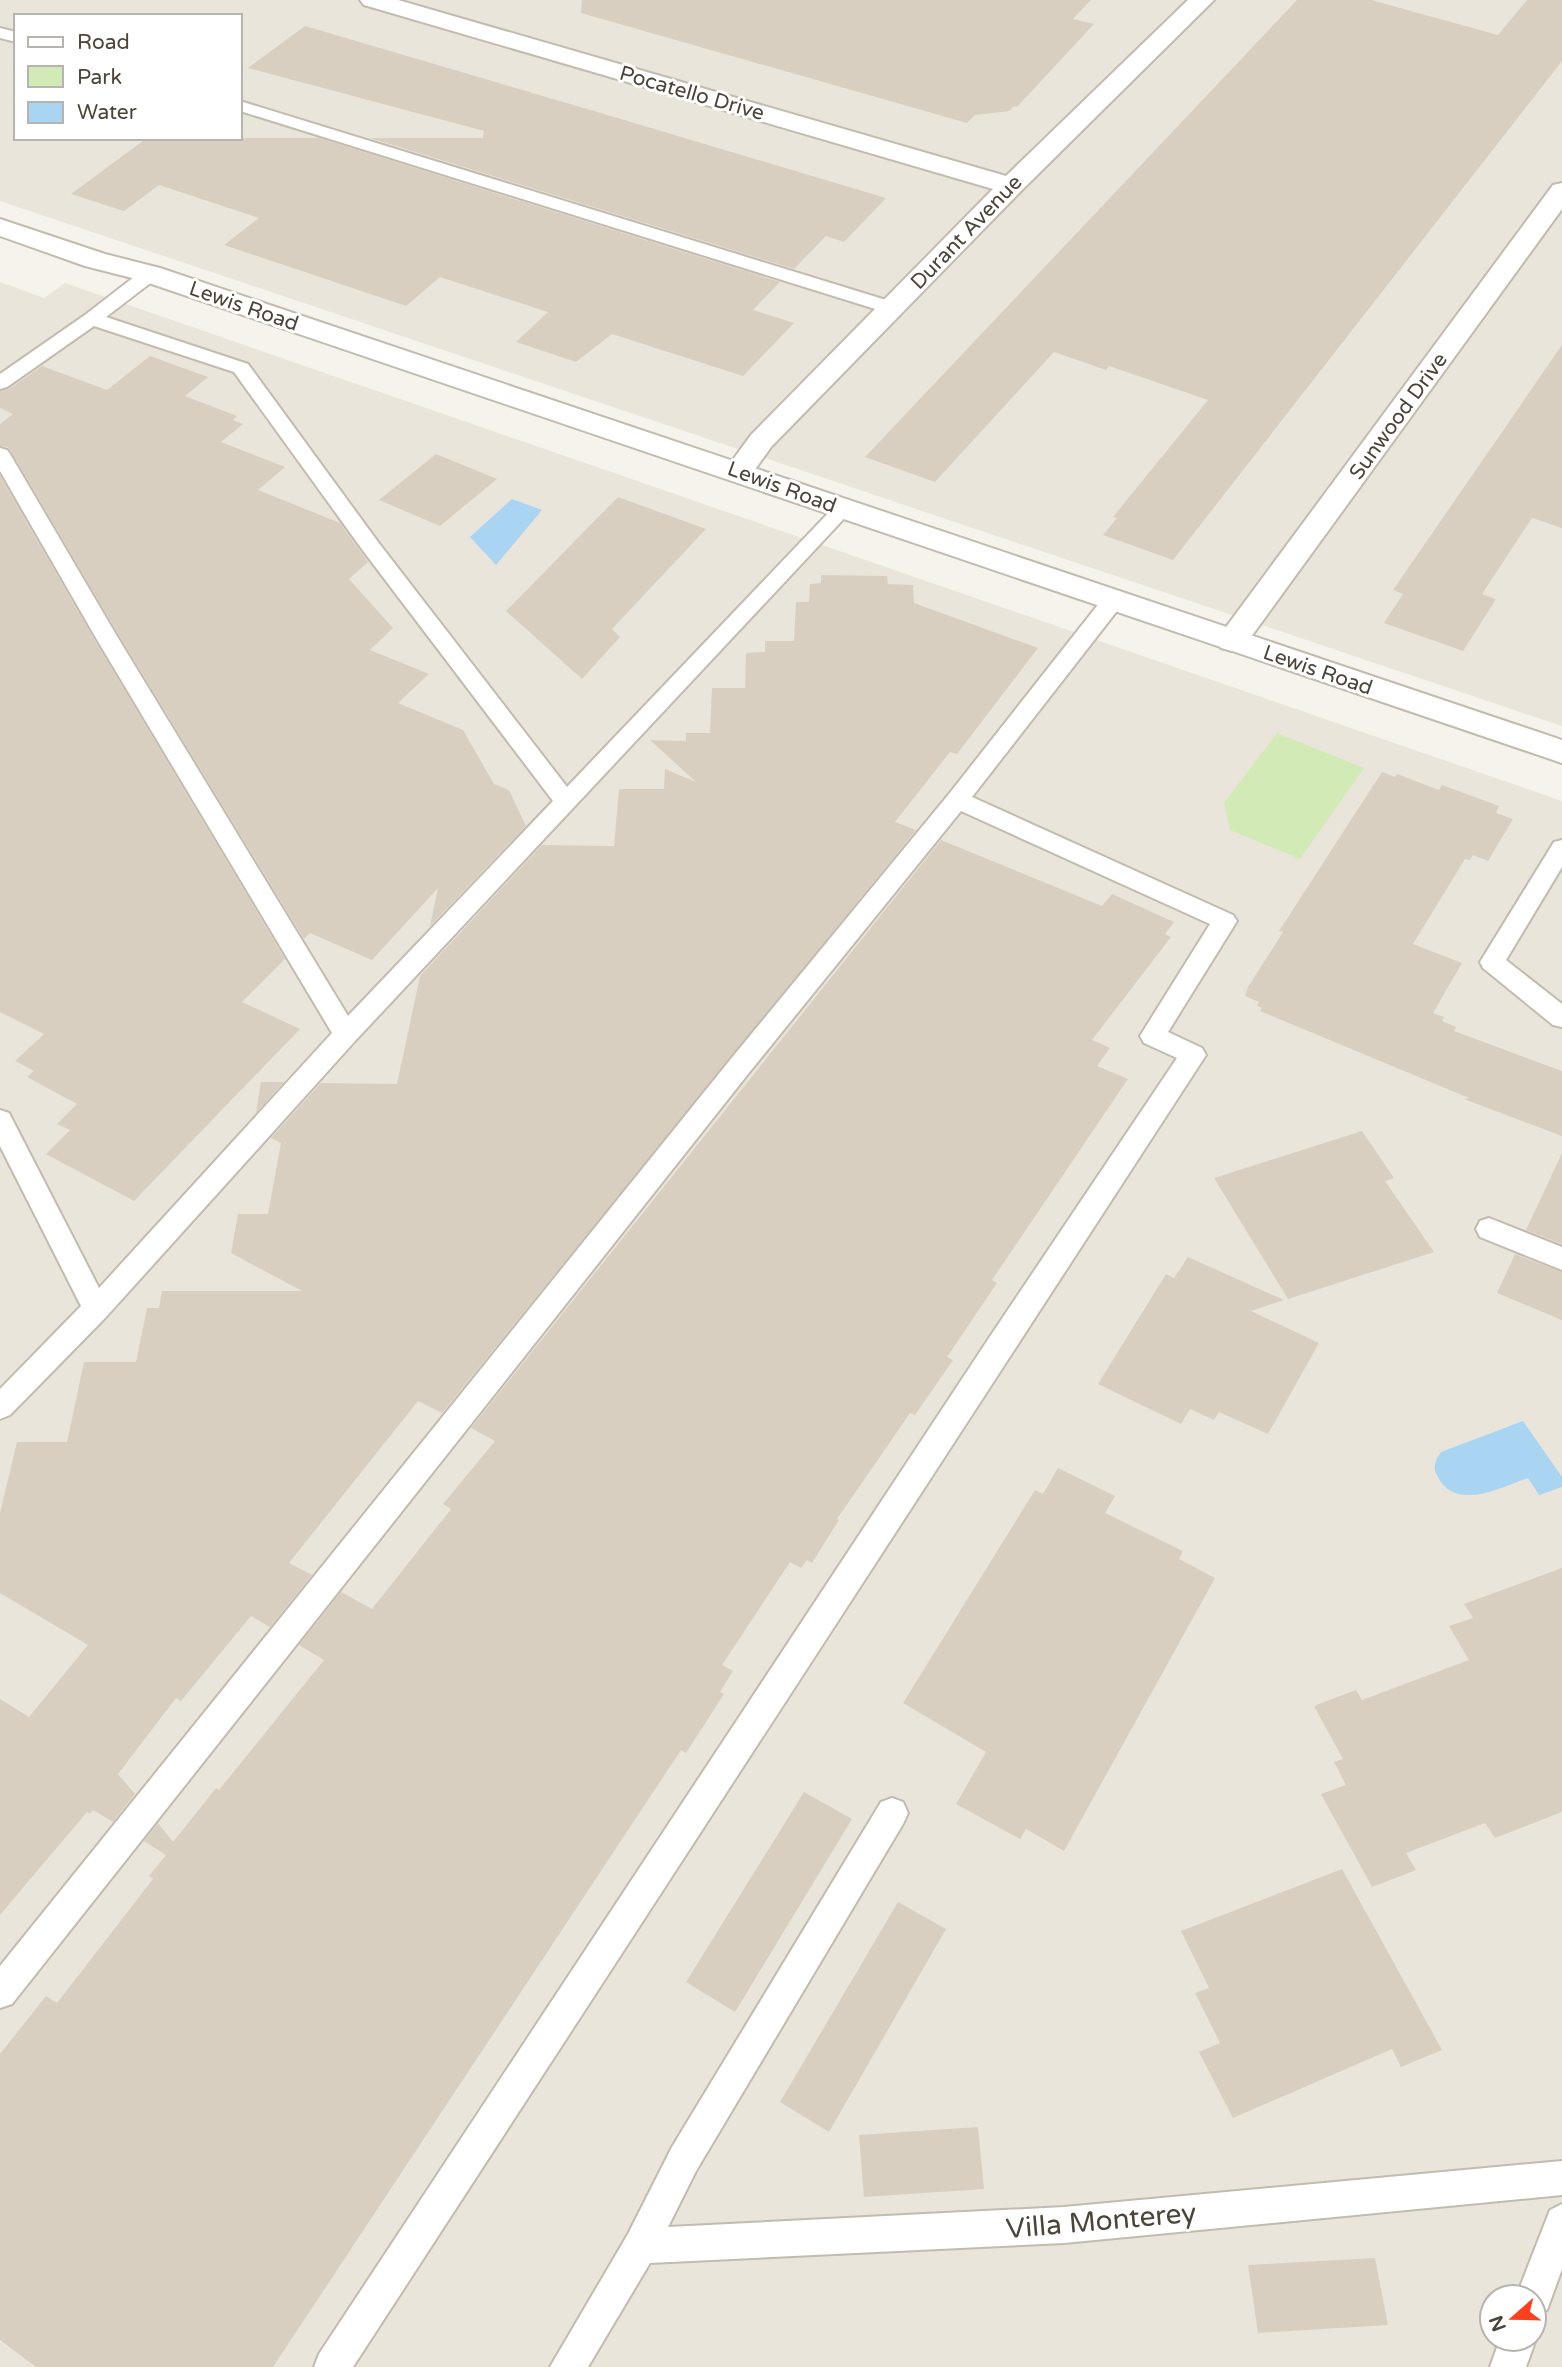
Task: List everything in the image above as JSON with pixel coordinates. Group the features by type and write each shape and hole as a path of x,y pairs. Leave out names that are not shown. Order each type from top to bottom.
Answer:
{"street":[{"name":"Pocatello Drive","path":"373,0 1011,186"},
{"name":"Durant Avenue","path":"739,472 761,441 1011,186 1202,0"},
{"name":"Sunwood Drive","path":"1232,641 1562,191"},
{"name":"Lewis Road","path":"0,227 94,260 150,274 739,472 1112,602 1562,752"}],"lane":[{"path":"242,107 892,308"},
{"path":"0,383 92,319 150,274"},
{"path":"92,319 242,368 371,547 566,802"},
{"path":"0,454 114,650 346,1034"},
{"path":"0,1407 96,1309 346,1034 843,509"},
{"path":"0,1992 739,1067 957,800 1112,602"},
{"path":"332,2367 984,1369 1193,1055 1153,1036 1225,921 957,800"},
{"path":"1562,848 1492,962 1562,1018"},
{"path":"0,1120 96,1309"},
{"path":"1489,1229 1562,1259"},
{"path":"568,2367 640,2246 684,2159 892,1813"},
{"name":"Villa Monterey","path":"640,2246 1064,2225 1562,2178"},
{"path":"1539,2283 1562,2222"}],"shaded area":[{"path":"0,0 1562,0 1562,726 0,201"},
{"path":"0,282 44,298 65,283 1562,801 1562,2367 0,2367"}],"green space":[{"path":"1277,733 1364,768 1300,859 1230,830 1224,803"}],"water":[{"path":"512,499 542,510 496,565 470,537"},
{"path":"1523,1421 1562,1477 1562,1487 1539,1495 1528,1478 1492,1491 1467,1495 1446,1487 1438,1477 1435,1464 1441,1452"}],"building":[{"path":"582,0 1091,0 1073,19 1094,24 1017,107 1014,106 1009,111 975,115 967,123 581,13"},
{"path":"1297,0 1371,0 1498,35 1527,0 1562,0 1562,61 1173,560 1103,535 1117,518 1113,517 1208,400 1109,366 1106,370 1054,352 935,482 865,457"},
{"path":"305,26 886,198 844,242 826,236 794,269 370,138 483,138 484,131 248,68"},
{"path":"319,138 780,282 753,310 794,323 743,376 612,334 576,362 516,342 548,312 440,277 406,306 224,245 259,218 159,185 124,211 71,194 144,140"},
{"path":"1562,345 1562,528 1532,518 1482,594 1496,599 1463,651 1384,623 1403,594 1393,590"},
{"path":"150,356 208,377 185,396 237,416 233,420 243,424 221,442 285,467 258,490 340,523 368,562 349,579 393,628 370,650 429,674 398,703 463,730 494,784 509,790 526,826 430,926 438,888 372,960 310,933 304,939 120,637 12,453 8,447 0,446 0,424 13,414 0,408 0,391 9,389 42,366 107,390"},
{"path":"436,454 497,479 440,526 379,500"},
{"path":"0,476 285,959 242,1002 300,1029 134,1201 46,1154 70,1130 57,1124 77,1104 27,1077 34,1071 15,1061 44,1034 0,1012"},
{"path":"618,497 706,529 612,629 620,637 582,679 506,611"},
{"path":"821,575 887,576 888,584 913,585 914,603 1038,648 957,754 950,752 895,822 916,830 442,1413 418,1401 289,1563 312,1575 270,1627 251,1616 181,1701 176,1698 118,1774 135,1794 113,1822 93,1810 90,1814 87,1812 0,1915 0,1699 29,1717 88,1645 0,1593 0,1513 17,1442 67,1442 84,1362 136,1362 147,1308 159,1308 162,1291 302,1291 231,1253 238,1214 268,1214 281,1143 271,1138 321,1083 397,1084 420,976 542,845 614,846 619,789 664,789 665,769 696,782 650,740 686,741 686,733 710,733 712,688 745,688 746,653 765,652 765,641 794,641 796,602 809,602 810,584 821,583"},
{"path":"1382,772 1395,777 1397,774 1439,790 1442,785 1499,806 1496,813 1513,819 1488,861 1473,855 1470,860 1465,859 1413,944 1462,963 1433,1013 1444,1017 1442,1021 1456,1027 1454,1031 1562,1071 1562,1136 1464,1099 1469,1098 1260,1011 1262,1008 1257,1006 1259,1002 1245,996 1283,932 1279,931"},
{"path":"941,840 1102,906 1112,894 1174,922 1165,934 1171,937 1092,1040 1110,1048 1097,1066 1128,1079 992,1280 997,1283 947,1357 953,1360 915,1415 910,1413 837,1519 839,1520 812,1563 807,1560 801,1568 790,1562 722,1665 733,1671 720,1692 724,1694 686,1753 681,1750 273,2367 36,2367 0,2340 0,2054 46,1996 57,2003 153,1879 149,1876 166,1855 144,1841 158,1823 173,1842 216,1788 219,1790 324,1660 299,1645 341,1592 372,1609 451,1509 443,1504 495,1441 471,1428"},
{"path":"261,1082 284,1082 256,1113"},
{"path":"1362,1131 1394,1178 1385,1181 1434,1252 1288,1299 1214,1178"},
{"path":"1562,1153 1562,1244 1526,1230"},
{"path":"1515,1254 1562,1272 1562,1320 1497,1293"},
{"path":"1188,1257 1284,1300 1251,1311 1319,1343 1268,1434 1219,1412 1214,1420 1190,1409 1181,1424 1098,1384 1166,1274 1174,1278"},
{"path":"1058,1468 1115,1496 1105,1513 1183,1551 1179,1559 1215,1578 1064,1851 1026,1829 1020,1839 956,1804 986,1752 903,1703 1035,1490 1043,1494"},
{"path":"1562,1568 1562,1812 1495,1838 1485,1823 1406,1853 1416,1870 1372,1887 1321,1794 1346,1785 1334,1762 1343,1759 1314,1706 1356,1690 1362,1700 1469,1660 1449,1626 1473,1618 1464,1604"},
{"path":"804,1792 852,1819 735,2012 686,1982"},
{"path":"1342,1869 1442,2050 1401,2067 1392,2049 1233,2118 1199,2052 1220,2043 1195,1993 1209,1988 1181,1931"},
{"path":"898,1902 946,1929 829,2132 780,2102"},
{"path":"978,2127 984,2189 864,2197 859,2135"},
{"path":"1375,2258 1388,2325 1258,2333 1248,2265"}]}
